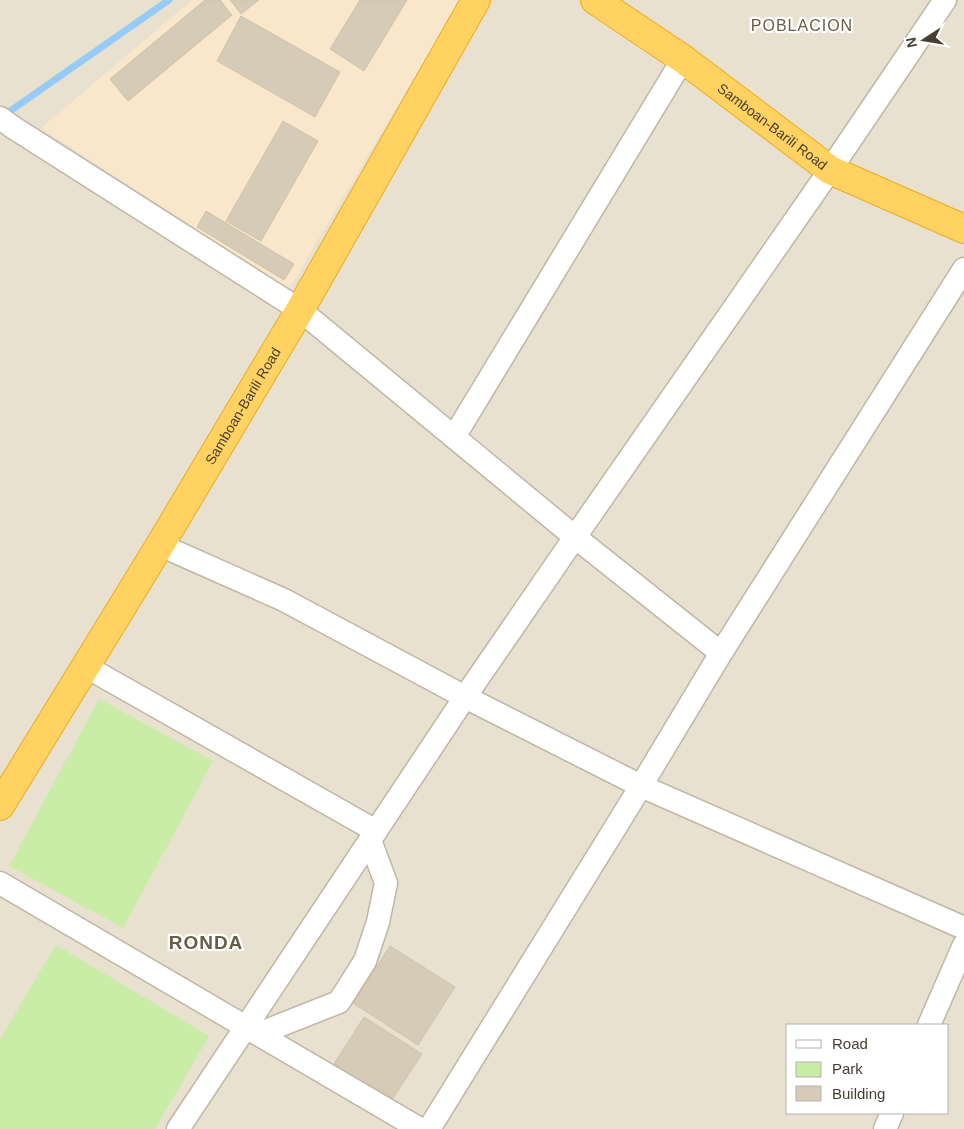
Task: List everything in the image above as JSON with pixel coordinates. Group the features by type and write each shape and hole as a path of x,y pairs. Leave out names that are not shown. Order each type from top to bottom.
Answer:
{"highway":[{"name":"Samboan-Barili Road","path":"0,806 160,545 300,310 476,0"},
{"name":"Samboan-Barili Road","path":"595,0 683,59 830,170 964,228"}],"street":[{"path":"178,1129 252,1030 373,836 465,697 830,170 944,0"},
{"path":"454,437 683,59"},
{"path":"7,123 300,310 575,537 721,653"},
{"path":"429,1129 721,653 964,269"},
{"path":"160,545 284,600 465,697 640,786 964,928"},
{"path":"85,666 373,836 386,883 378,922 365,961 339,1002 252,1030"},
{"path":"0,883 420,1129"},
{"path":"930,1024 964,945"},
{"path":"885,1129 892,1114"}],"shaded area":[{"path":"0,0 964,0 964,1129 0,1129"},
{"path":"192,0 460,0 289,289 41,128"}],"green space":[{"path":"99,699 213,761 123,928 9,866"},
{"path":"56,945 209,1036 155,1129 0,1129 0,1039"}],"building":[{"path":"205,0 220,0 232,15 128,101 110,79"},
{"path":"230,0 259,0 241,14"},
{"path":"360,0 407,0 364,71 330,49"},
{"path":"241,16 340,72 315,117 217,61"},
{"path":"283,121 318,141 261,241 226,221"},
{"path":"206,211 294,264 284,280 197,227"},
{"path":"390,946 455,987 418,1045 353,1003"},
{"path":"364,1017 422,1054 391,1101 334,1064"}],"waterway":[{"path":"3,116 169,0"}],"district":[{"name":"POBLACION","path":"802,25"},
{"name":"RONDA","path":"206,942"}]}
